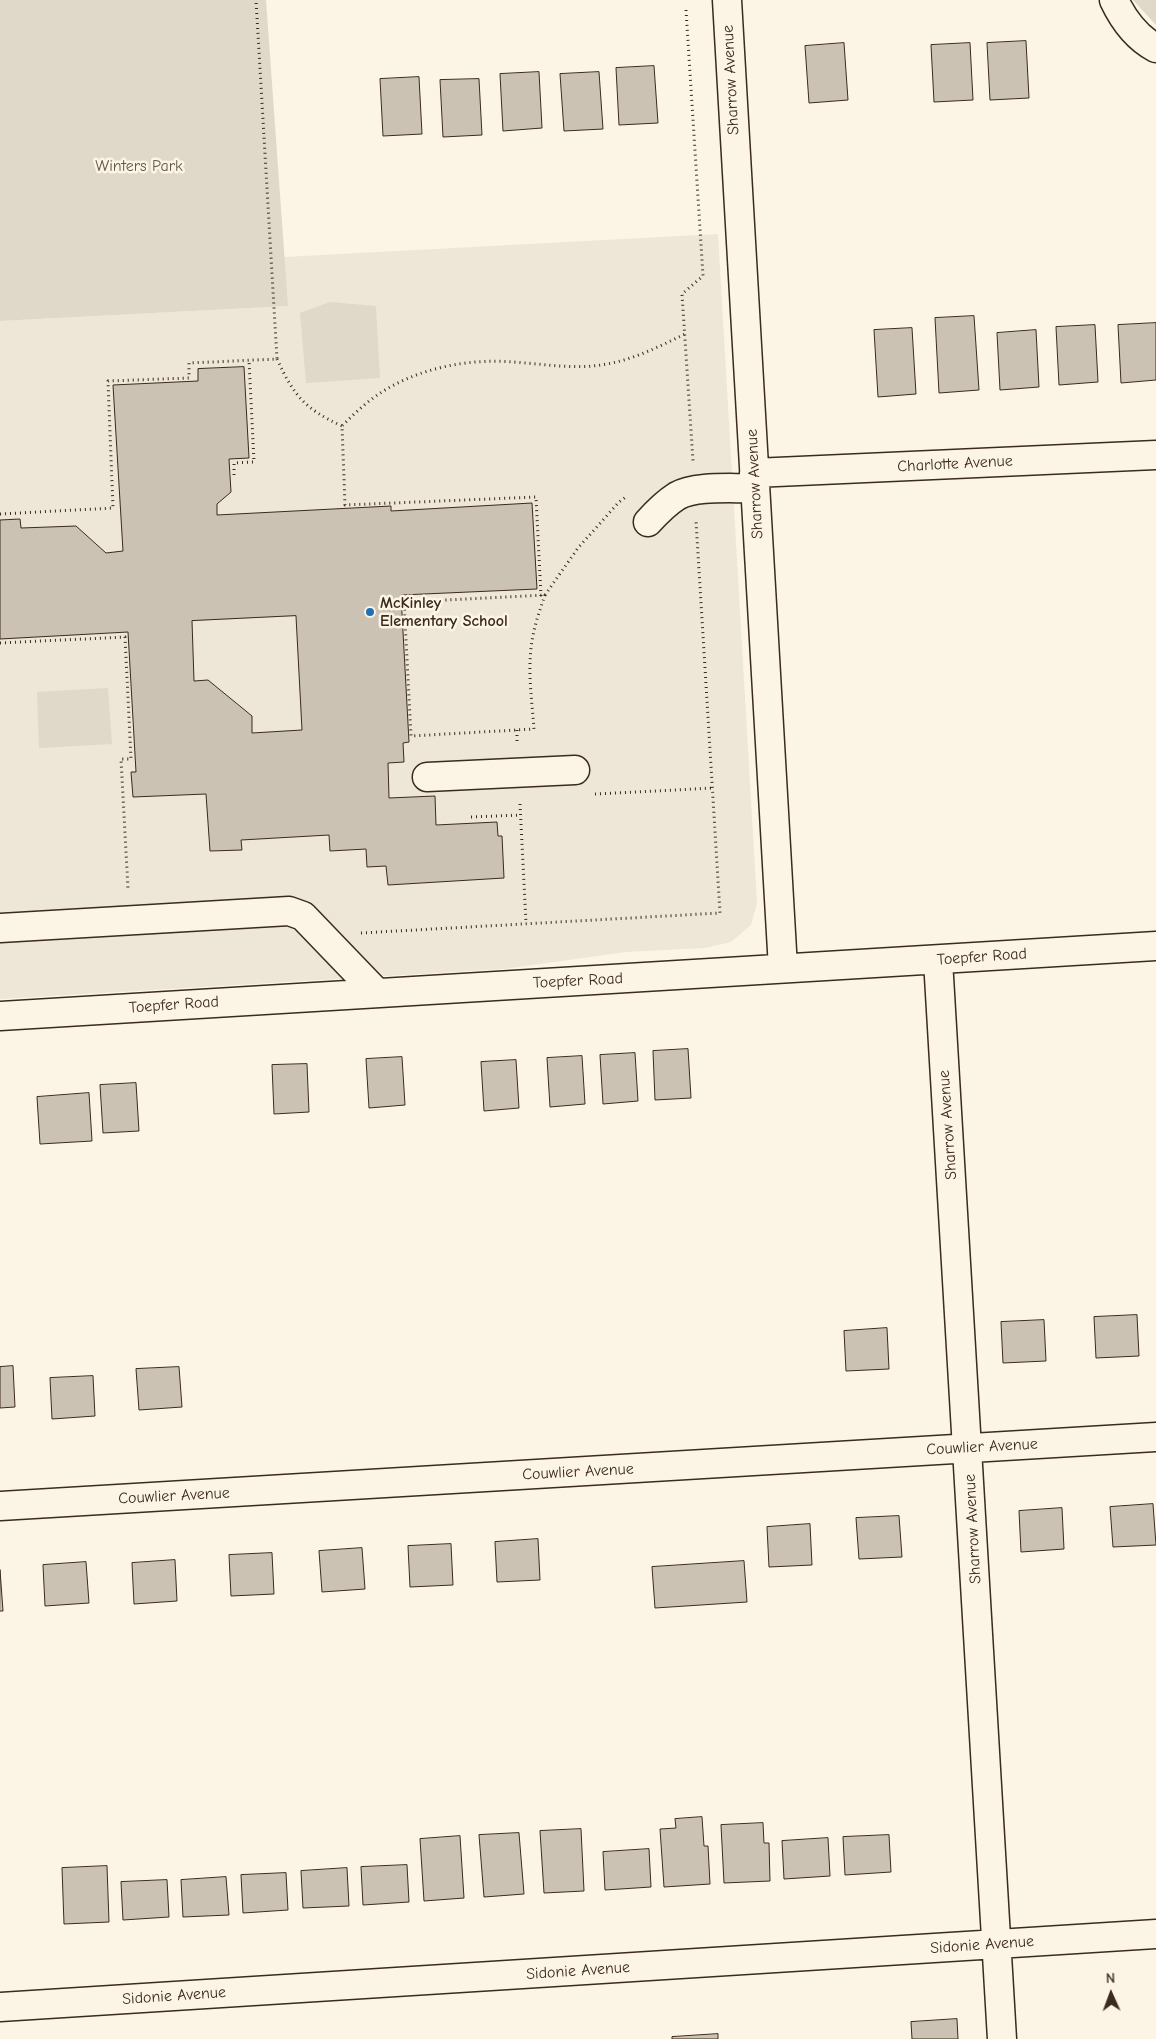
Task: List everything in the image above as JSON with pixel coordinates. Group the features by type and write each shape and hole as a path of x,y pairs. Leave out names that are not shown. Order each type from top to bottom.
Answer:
{"street":[{"name":"Sharrow Avenue","path":"727,0 783,968"},
{"path":"1114,0 1122,17 1148,44 1156,48"},
{"name":"Charlotte Avenue","path":"648,522 664,504 679,495 694,490 755,480 1156,455"},
{"path":"427,777 575,770"},
{"path":"0,928 289,911 303,916 377,992"},
{"name":"Toepfer Road","path":"0,1016 1156,946"},
{"name":"Sharrow Avenue","path":"938,960 1002,2039"},
{"name":"Couwlier Avenue","path":"0,1506 1156,1437"},
{"name":"Sidonie Avenue","path":"0,2006 1156,1934"}],"path":[{"path":"256,0 277,359 292,388 306,406 318,415 342,426"},
{"path":"686,10 703,276 682,294 694,469"},
{"path":"342,426 376,396 398,383 430,371 458,364 484,361 549,366 608,364 633,357 685,334"},
{"path":"0,514 113,508 108,381 190,378 189,362 277,359"},
{"path":"234,475 234,463 254,462 249,360"},
{"path":"342,426 345,505 536,498 541,596"},
{"path":"545,595 537,620 531,656 534,729 517,730 411,736 404,602 545,595"},
{"path":"0,643 125,637 131,759 121,760 128,895"},
{"path":"517,730 526,923"},
{"path":"587,794 713,788"},
{"path":"471,817 521,815"}],"shaded area":[{"name":"McKinley Elementary School","path":"718,234 757,903 751,925 731,942 705,948 626,952 504,969 0,999 0,321 287,306 284,257"}],"green space":[{"name":"Winters Park","path":"0,0 266,0 288,306 0,321"},
{"path":"1133,0 1156,0 1156,25 1155,24"},
{"path":"330,302 376,306 380,378 306,383 300,313"},
{"path":"108,688 112,744 39,748 37,692"}],"building":[{"path":"1026,41 1029,98 990,100 987,43"},
{"path":"844,43 848,100 809,103 805,46"},
{"path":"970,43 973,100 934,102 931,45"},
{"path":"654,66 658,123 619,125 616,68"},
{"path":"539,72 542,128 503,131 500,74"},
{"path":"599,72 603,129 564,131 560,74"},
{"path":"419,77 422,134 383,136 380,79"},
{"path":"479,79 482,135 443,137 440,80"},
{"path":"974,316 979,390 939,393 935,318"},
{"path":"1156,323 1156,380 1121,383 1118,325"},
{"path":"1095,325 1098,382 1059,385 1056,327"},
{"path":"912,328 916,394 878,397 874,330"},
{"path":"1036,330 1039,387 1000,390 997,333"},
{"path":"244,367 249,458 229,459 231,492 217,504 217,515 391,506 391,511 532,503 537,589 401,595 409,742 403,743 404,762 388,763 389,798 435,796 436,825 497,822 498,836 502,836 504,878 388,885 386,866 367,867 366,849 330,851 329,835 241,840 242,850 210,851 206,794 133,797 131,772 136,772 128,632 0,639 0,520 20,519 21,528 76,526 106,553 123,551 113,385 198,381 198,369","holes":["296,616 302,730 252,733 252,716 208,680 194,681 192,621"]},
{"path":"688,1049 691,1098 655,1100 653,1051"},
{"path":"635,1053 638,1101 603,1104 600,1055"},
{"path":"582,1056 585,1104 550,1107 547,1058"},
{"path":"402,1057 405,1105 369,1108 366,1059"},
{"path":"516,1060 519,1108 484,1111 481,1062"},
{"path":"307,1064 309,1112 274,1114 272,1065"},
{"path":"136,1083 139,1131 103,1133 100,1085"},
{"path":"89,1093 92,1141 40,1144 37,1097"},
{"path":"1137,1315 1139,1356 1096,1358 1094,1317"},
{"path":"1044,1320 1046,1361 1003,1363 1001,1322"},
{"path":"887,1328 889,1369 846,1371 844,1331"},
{"path":"13,1366 15,1407 0,1408 0,1367"},
{"path":"179,1367 182,1407 139,1410 136,1369"},
{"path":"93,1376 95,1416 52,1419 50,1378"},
{"path":"1153,1504 1156,1545 1113,1547 1110,1507"},
{"path":"1062,1508 1064,1549 1021,1552 1019,1511"},
{"path":"899,1516 902,1557 859,1559 856,1518"},
{"path":"810,1524 812,1565 769,1567 767,1527"},
{"path":"538,1539 540,1580 497,1582 495,1542"},
{"path":"451,1544 453,1585 410,1587 408,1546"},
{"path":"362,1548 365,1589 322,1592 319,1551"},
{"path":"272,1553 274,1594 231,1596 229,1555"},
{"path":"175,1560 177,1601 134,1604 132,1563"},
{"path":"744,1561 747,1602 655,1608 652,1567"},
{"path":"86,1562 89,1603 45,1606 43,1565"},
{"path":"0,1570 3,1611 0,1611"},
{"path":"702,1817 704,1846 708,1846 710,1884 664,1887 660,1829 676,1828 675,1819"},
{"path":"763,1823 764,1843 769,1843 770,1881 724,1883 721,1825"},
{"path":"581,1829 584,1891 544,1893 540,1831"},
{"path":"519,1833 524,1894 484,1897 479,1835"},
{"path":"889,1835 891,1872 845,1875 843,1837"},
{"path":"460,1836 464,1898 424,1901 420,1839"},
{"path":"828,1838 830,1876 784,1879 782,1841"},
{"path":"649,1849 651,1887 605,1890 603,1852"},
{"path":"407,1865 409,1902 363,1905 361,1867"},
{"path":"107,1866 109,1922 64,1924 62,1868"},
{"path":"347,1868 349,1906 303,1908 301,1871"},
{"path":"286,1873 288,1910 243,1913 241,1875"},
{"path":"226,1877 229,1915 183,1917 181,1880"},
{"path":"167,1880 169,1917 123,1920 121,1882"},
{"path":"957,2019 958,2039 912,2039 911,2022"},
{"path":"718,2034 718,2039 672,2039 672,2037"}],"place":[{"name":"McKinley Elementary School","path":"370,612"}]}
